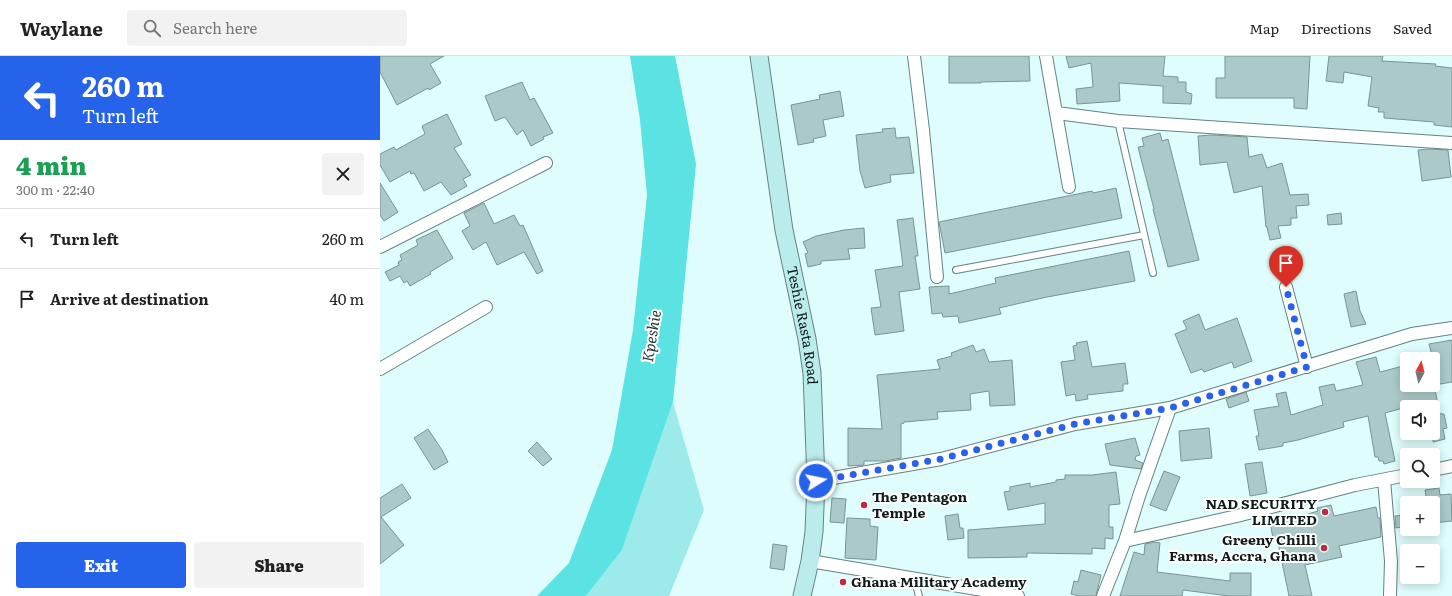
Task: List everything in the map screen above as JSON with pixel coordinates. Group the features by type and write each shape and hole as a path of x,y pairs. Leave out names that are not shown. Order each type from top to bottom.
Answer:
{"main road":[{"name":"Teshie Rasta Road","path":"759,56 784,230 812,373 816,481 814,532 810,561 802,596"}],"street":[{"path":"914,56 923,130 937,277"},
{"path":"1046,56 1069,187"},
{"path":"1057,113 1118,121 1452,143"},
{"path":"380,247 546,163"},
{"path":"1286,287 1307,367"},
{"path":"380,369 486,307"},
{"path":"816,481 941,459 1075,424 1170,408 1412,334 1452,328"},
{"path":"1103,596 1125,541 1170,408"},
{"path":"1440,469 1452,466"},
{"path":"1125,541 1237,516 1355,485 1400,477"},
{"path":"1384,480 1390,561 1390,596"},
{"path":"810,561 1018,596"}],"lane":[{"path":"1118,121 1153,273"},
{"path":"956,270 1144,235"},
{"path":"914,578 919,596"}],"shaded area":[{"path":"673,402 704,510 669,596 586,596 622,550"}],"water":[{"name":"Kpeshie","path":"630,56 675,56 696,164 673,402 622,550 586,596 537,596 569,563 612,450 633,330 647,195 640,120"}],"building":[{"path":"380,56 444,56 430,64 441,83 429,90 428,88 397,105 380,72"},
{"path":"949,56 1029,56 1030,81 949,83"},
{"path":"1066,56 1165,56 1163,76 1178,77 1178,82 1186,82 1186,92 1192,94 1191,104 1163,103 1163,86 1119,83 1120,101 1077,104 1076,89 1093,87 1091,63 1069,68"},
{"path":"1225,56 1310,56 1307,109 1294,108 1294,98 1216,98 1216,78 1225,78"},
{"path":"1329,56 1383,56 1382,61 1436,64 1435,66 1452,68 1452,127 1434,125 1434,122 1384,118 1384,112 1378,112 1379,108 1368,106 1372,77 1344,72 1343,83 1326,81"},
{"path":"522,82 530,100 534,98 553,133 543,137 544,139 531,146 523,130 517,135 505,117 495,121 485,96"},
{"path":"840,91 844,116 823,120 826,136 813,139 814,142 798,145 791,105 820,99 819,95"},
{"path":"447,114 462,144 454,148 471,175 463,179 467,186 451,195 441,182 424,191 414,173 411,174 410,171 390,182 380,165 380,154 394,147 396,150 425,134 422,126"},
{"path":"895,128 896,138 909,137 914,173 890,175 891,182 865,188 860,171 856,135 883,132 882,129"},
{"path":"1160,133 1162,141 1168,139 1199,260 1168,267 1138,147 1144,146 1142,138"},
{"path":"1212,135 1247,137 1249,157 1262,154 1267,168 1282,163 1290,195 1308,194 1309,205 1296,206 1297,218 1291,218 1291,225 1278,226 1281,238 1270,240 1266,227 1262,186 1234,193 1227,162 1200,165 1198,136"},
{"path":"1418,150 1448,150 1451,177 1422,181"},
{"path":"380,183 398,212 384,221 380,215"},
{"path":"1116,188 1122,218 945,253 939,222 1092,191 1093,193"},
{"path":"484,203 494,224 514,215 520,226 523,225 543,271 537,274 524,252 497,265 486,242 473,250 462,231 470,226 464,213"},
{"path":"1341,213 1342,224 1328,225 1327,215"},
{"path":"913,218 918,256 915,256 920,289 899,292 904,331 875,335 871,308 881,307 875,270 903,266 897,220"},
{"path":"864,228 865,248 848,249 850,259 821,261 821,264 808,267 805,254 808,253 803,242 816,236 844,230"},
{"path":"437,230 453,258 430,272 431,274 410,286 407,281 404,283 400,276 390,281 385,272 399,265 398,262 402,260 400,255 418,245 416,240"},
{"path":"1129,251 1135,281 1047,297 999,308 1001,314 959,323 958,316 943,317 942,313 932,314 929,287 949,286 949,294 996,283 995,278"},
{"path":"1356,291 1360,311 1366,324 1351,327 1344,294"},
{"path":"1199,314 1205,330 1237,318 1252,361 1234,368 1232,362 1204,372 1202,369 1191,373 1175,334 1187,329 1183,321"},
{"path":"1452,340 1452,382 1440,384 1440,352 1431,352 1429,344"},
{"path":"1087,341 1092,367 1125,363 1128,384 1123,384 1123,391 1087,395 1088,399 1076,401 1075,394 1066,396 1061,362 1075,360 1073,346 1077,345 1076,343"},
{"path":"973,345 976,352 984,349 989,362 1012,360 1015,405 990,406 989,391 970,394 971,410 937,412 938,419 904,422 901,424 901,458 885,461 864,461 864,465 848,466 848,428 882,429 877,375 940,369 937,360 952,356 951,353"},
{"path":"1376,357 1380,372 1400,367 1400,392 1435,392 1437,400 1400,400 1400,409 1385,413 1395,461 1384,464 1383,461 1379,461 1378,457 1375,457 1368,416 1343,422 1344,427 1283,443 1283,446 1259,450 1256,436 1259,436 1254,410 1279,406 1276,394 1286,392 1291,415 1323,405 1319,387 1334,384 1336,391 1363,385 1356,362"},
{"path":"1246,392 1249,401 1229,408 1226,399"},
{"path":"1440,414 1444,414 1447,428 1443,429 1445,439 1433,442 1433,440 1440,440"},
{"path":"1209,428 1212,458 1181,461 1179,431"},
{"path":"428,429 448,462 434,470 414,438"},
{"path":"1135,438 1140,455 1136,456 1135,460 1143,463 1141,469 1110,465 1105,444"},
{"path":"537,442 552,459 543,466 528,451"},
{"path":"1262,462 1267,493 1250,496 1245,464"},
{"path":"1164,471 1180,477 1166,511 1150,505"},
{"path":"1116,472 1120,504 1109,505 1109,527 1113,527 1113,539 1105,538 1105,549 1092,548 1092,554 1027,553 1027,557 968,558 968,530 1045,524 1045,503 1008,510 1004,492 1010,491 1010,487 1030,483 1030,487 1056,482 1056,480 1065,479 1065,475 1092,475"},
{"path":"402,484 411,498 381,517 404,545 380,564 380,498"},
{"path":"1439,488 1440,495 1451,494 1452,521 1440,522 1440,496 1426,496 1425,490"},
{"path":"832,498 846,499 844,523 830,522"},
{"path":"1331,505 1334,516 1376,507 1378,518 1380,518 1381,537 1339,546 1342,557 1305,565 1312,596 1289,596 1277,538 1273,539 1270,521 1294,516 1295,518 1318,511 1317,508"},
{"path":"958,514 960,528 963,528 964,538 948,540 945,516"},
{"path":"1395,516 1400,516 1400,527 1396,528"},
{"path":"847,518 870,519 870,526 878,527 876,560 845,558"},
{"path":"1154,542 1160,543 1157,572 1230,581 1230,573 1251,573 1251,596 1229,596 1183,590 1182,596 1120,596 1134,552 1144,555 1145,544"},
{"path":"773,544 787,546 784,570 770,568"},
{"path":"1081,570 1101,575 1096,596 1079,596 1071,594 1074,581 1078,582"}],"place":[{"name":"The Pentagon Temple","path":"864,505"},
{"name":"NAD SECURITY LIMITED","path":"1325,512"},
{"name":"Greeny Chilli Farms, Accra, Ghana","path":"1324,548"},
{"name":"Ghana Military Academy","path":"843,582"}],"route":[{"path":"816,481 941,459 1075,424 1170,408 1307,367 1286,287"}]}
